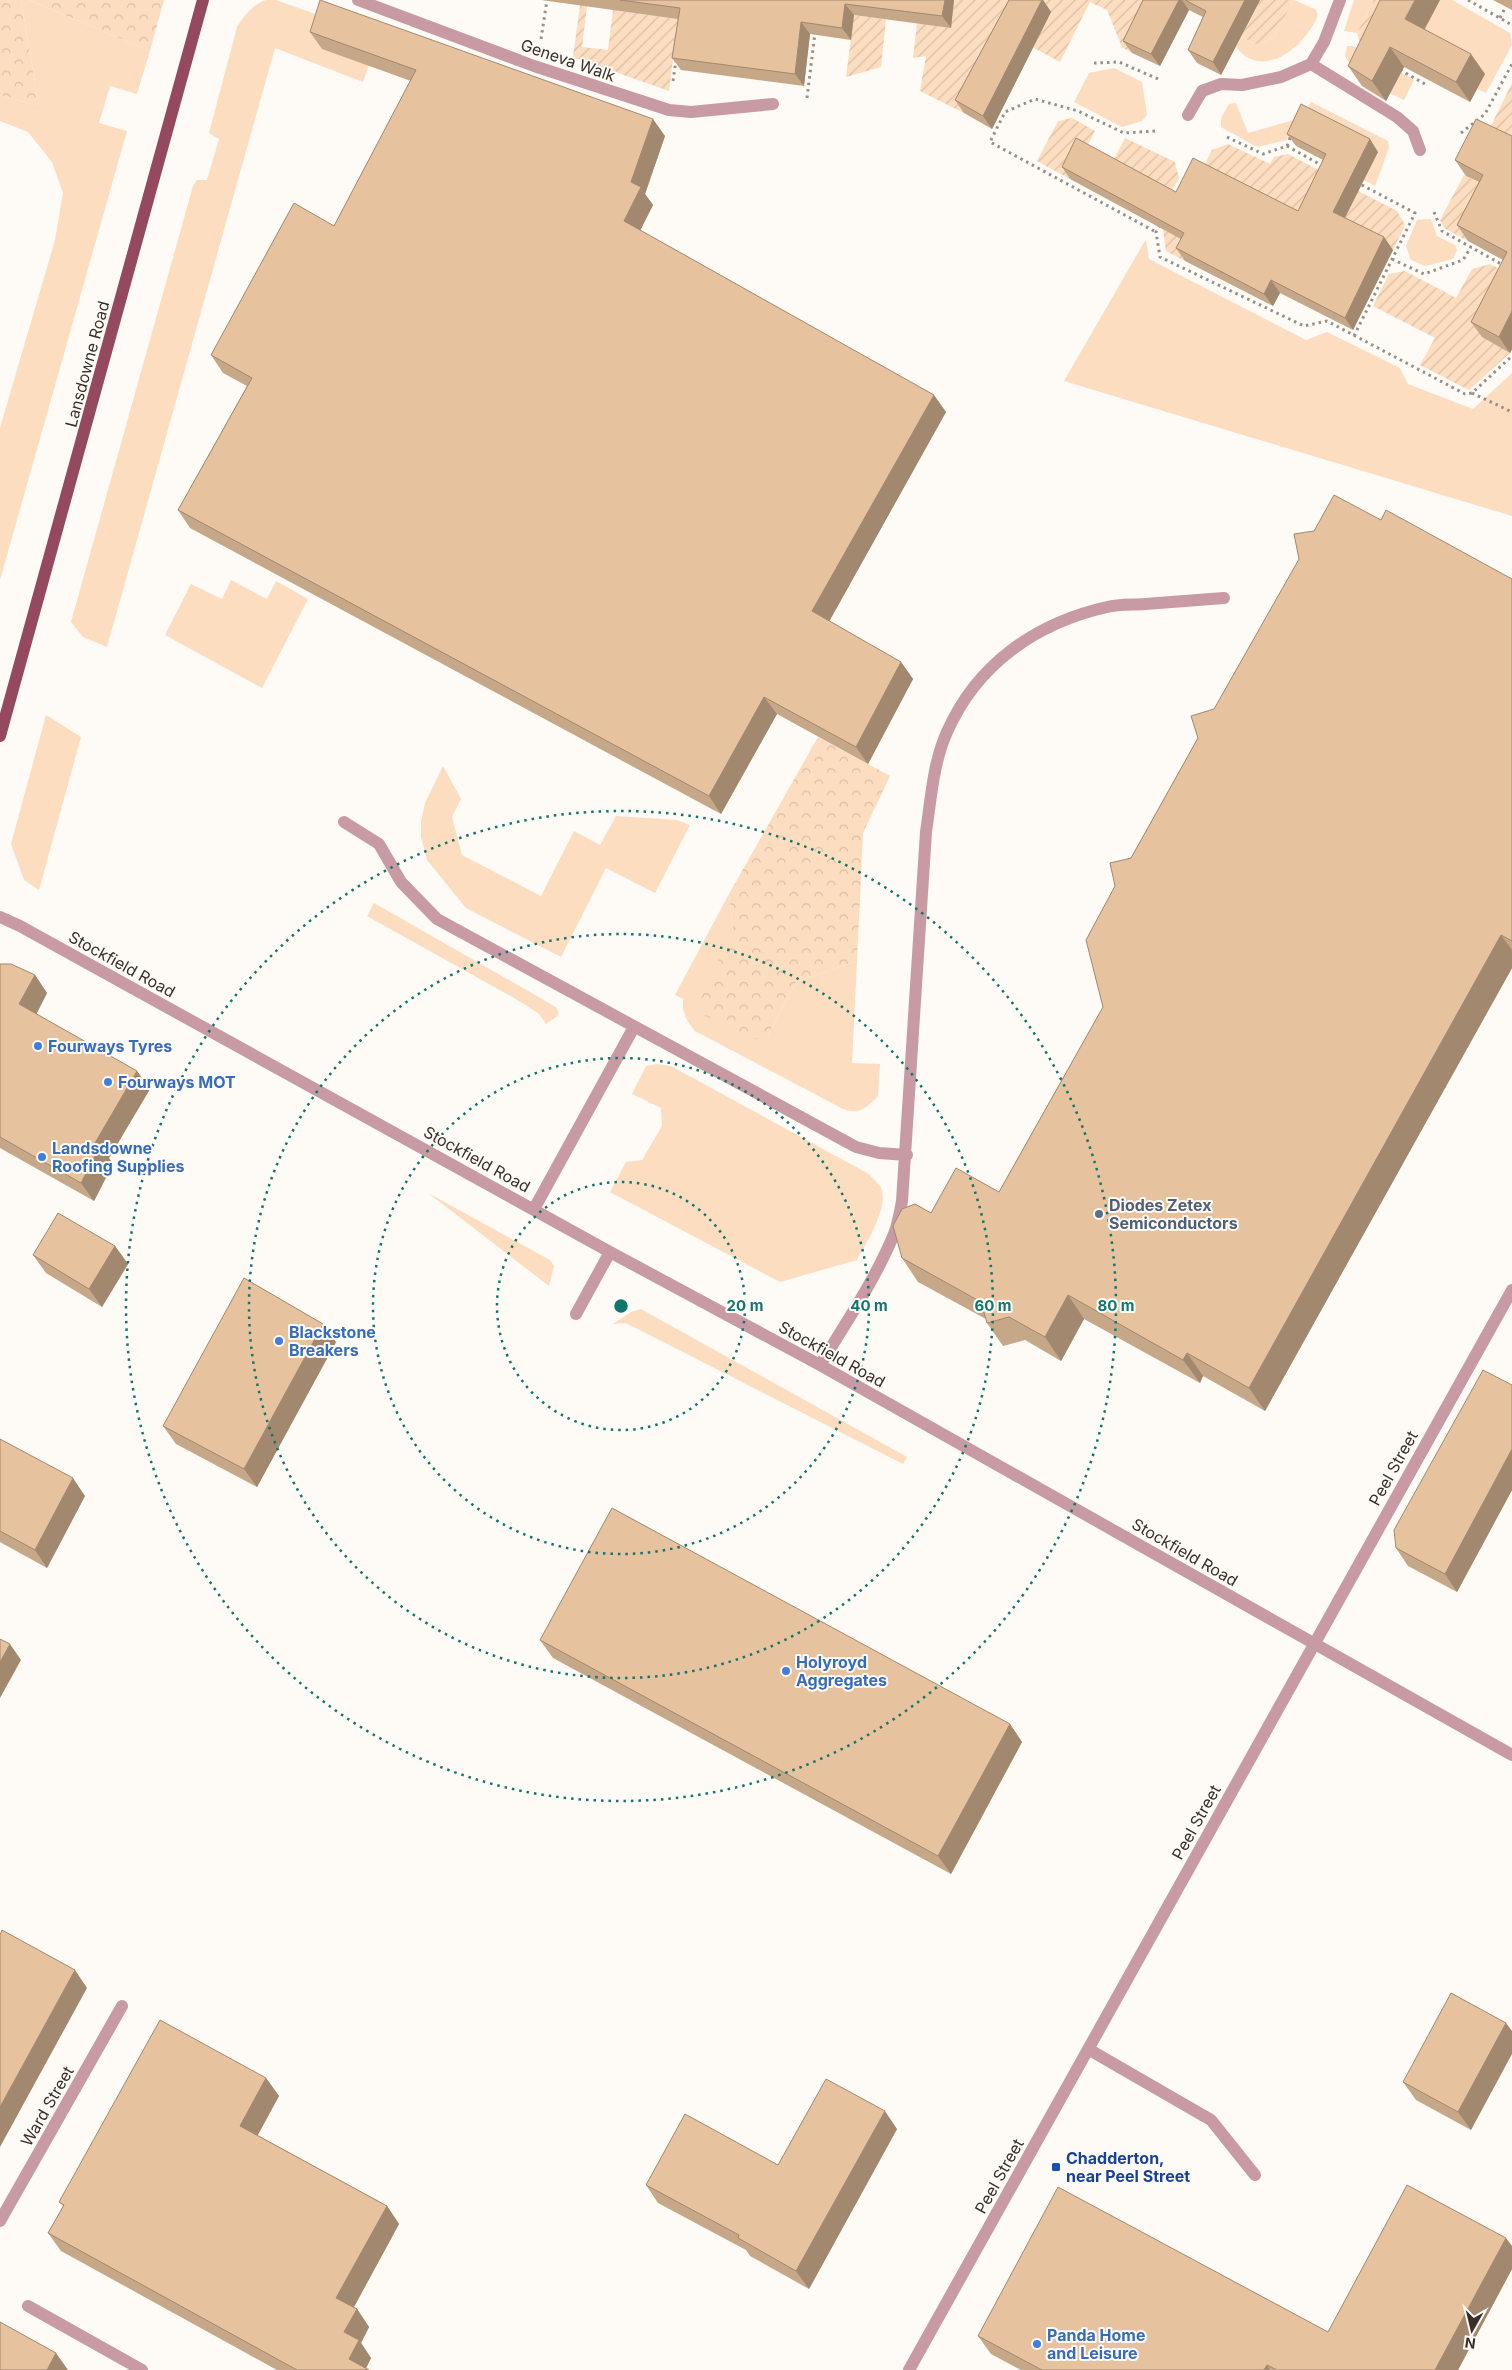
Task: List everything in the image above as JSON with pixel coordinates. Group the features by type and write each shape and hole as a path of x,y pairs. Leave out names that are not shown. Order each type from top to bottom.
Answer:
{"main road":[{"name":"Lansdowne Road","path":"0,736 203,0"}],"street":[{"name":"Geneva Walk","path":"358,0 534,66 669,110 691,112 773,104"},
{"path":"1188,115 1202,91 1221,84 1242,85 1281,77 1311,64 1324,42 1340,0"},
{"path":"1311,64 1398,118 1412,131 1420,150"},
{"path":"820,1365 853,1313 894,1233 902,1201 907,1155 926,832 933,780 946,733 971,690 1003,656 1037,632 1066,619 1109,607 1224,598"},
{"path":"344,822 379,844 401,882 437,919 856,1147 879,1153 907,1155"},
{"name":"Stockfield Road","path":"0,917 20,926 610,1252 820,1365 1512,1755"},
{"path":"534,1209 634,1027"},
{"path":"576,1314 610,1252"},
{"name":"Peel Street","path":"909,2370 1512,1290"},
{"name":"Ward Street","path":"0,2221 122,2006"},
{"path":"1088,2049 1211,2120 1255,2175"},
{"path":"28,2306 142,2370"}],"path":[{"path":"534,66 540,52 547,0"},
{"path":"1468,0 1512,25"},
{"path":"1500,18 1509,0"},
{"path":"807,98 816,25"},
{"path":"803,49 813,51"},
{"path":"669,110 677,51"},
{"path":"1094,63 1119,62 1158,79"},
{"path":"1461,133 1485,114 1512,64"},
{"path":"1393,66 1425,84"},
{"path":"1156,132 1124,133 1078,111 1035,98 1005,112 990,142 1156,232"},
{"path":"1287,146 1294,127"},
{"path":"1227,137 1263,154 1287,146 1325,167"},
{"path":"1354,181 1415,212 1354,336"},
{"path":"1434,212 1442,231 1504,266"},
{"path":"1161,223 1156,232 1160,257 1304,326 1327,321 1465,394 1472,393 1512,412"},
{"path":"1392,260 1424,274 1463,260 1471,248"},
{"path":"1472,393 1512,356"}],"green space":[{"path":"0,0 21,0 39,106 0,95"},
{"path":"21,0 29,0 150,51 137,94 110,86 99,123 127,131 0,580 0,428 55,240 63,193 52,162 28,132 0,121 0,95 39,106"},
{"path":"29,0 164,0 150,51"},
{"path":"266,0 276,0 332,20 369,65 363,82 275,48 107,647 83,637 71,622 193,186 197,180 207,180 219,139 209,133 237,27 253,8"},
{"path":"954,0 1157,0 1132,53 1122,47 1107,10 1090,2 1060,62 1006,33 964,113 920,91 926,56 913,58 917,23 951,27"},
{"path":"1260,0 1294,0 1274,37 1257,45 1241,37"},
{"path":"1294,0 1315,9 1318,15 1304,38 1294,48 1283,56 1259,61 1247,57 1236,47 1241,37 1257,45 1274,37"},
{"path":"1354,0 1374,0 1357,33 1344,31"},
{"path":"1374,0 1397,0 1360,43 1357,33"},
{"path":"1440,0 1452,0 1510,33 1512,45 1486,93 1477,89 1485,74 1419,39"},
{"path":"580,5 587,6 582,47 608,50 613,10 678,18 669,91 573,57"},
{"path":"854,15 886,19 881,67 846,77"},
{"path":"1347,46 1353,46 1414,80 1404,100 1363,78 1345,56"},
{"path":"1114,68 1142,82 1147,115 1142,121 1122,127 1074,102 1089,73"},
{"path":"1512,83 1512,146 1480,148"},
{"path":"1311,102 1388,141 1389,148 1375,186 1364,180 1378,152 1297,130"},
{"path":"1236,103 1248,133 1294,120 1287,140 1257,147 1221,127 1221,118 1229,104"},
{"path":"1072,118 1095,131 1070,179 1037,161 1058,121"},
{"path":"1125,138 1175,162 1179,179 1168,196 1111,165"},
{"path":"1228,144 1270,164 1274,157 1288,154 1330,176 1300,237 1202,170 1212,150"},
{"path":"1464,175 1494,190 1468,241 1444,228 1440,220"},
{"path":"1358,191 1397,211 1405,225 1393,250 1341,224"},
{"path":"1182,194 1212,209 1185,261 1166,251 1163,230"},
{"path":"1431,219 1437,236 1455,245 1457,250 1453,259 1425,266 1411,260 1406,246 1417,220"},
{"path":"1146,239 1149,259 1306,340 1327,332 1400,368 1408,384 1473,409 1512,373 1512,516 1064,381"},
{"path":"1490,264 1512,275 1510,353 1469,390 1420,365 1435,338 1373,306 1389,274 1405,271 1456,298 1472,269"},
{"path":"231,580 267,599 276,581 308,599 262,688 165,635 191,584 222,599"},
{"path":"46,715 81,737 39,890 24,880 11,844"},
{"path":"818,737 890,776 863,833 857,961 796,982 768,1035 755,1039 701,1014 697,1003 733,930 729,894"},
{"path":"443,766 461,799 452,817 462,855 541,896 574,831 600,845 616,816 677,820 690,825 655,893 606,868 561,957 466,908 427,860 421,837 421,821 425,803"},
{"path":"729,894 733,930 698,1003 768,1035 796,982 857,961 852,1063 880,1064 878,1096 866,1107 858,1111 843,1109 695,1031 689,1023 684,1012 683,999 675,995"},
{"path":"374,903 549,1003 557,1008 559,1015 546,1024 539,1014 521,1002 367,916"},
{"path":"657,1064 671,1066 869,1174 880,1186 883,1194 882,1203 876,1224 857,1260 780,1282 610,1192 626,1162 642,1160 662,1126 661,1108 632,1094 646,1066"},
{"path":"428,1193 550,1260 554,1266 549,1286"},
{"path":"641,1309 907,1457 903,1464 626,1323 613,1324 631,1312"}],"building":[{"path":"320,0 653,119 631,182 641,187 624,221 934,395 812,611 901,662 856,747 764,697 709,796 178,510 252,378 211,355 294,203 334,226 416,70 310,32"},
{"path":"620,0 945,0 942,16 845,4 842,28 801,22 795,74 672,58 680,8"},
{"path":"1009,0 1042,0 983,116 955,100"},
{"path":"1143,0 1179,0 1151,54 1123,41"},
{"path":"1185,0 1245,0 1213,62 1188,50 1206,11"},
{"path":"1380,0 1415,0 1405,19 1471,54 1456,82 1390,47 1372,81 1348,66"},
{"path":"1301,104 1370,139 1333,212 1384,237 1345,318 1271,280 1264,294 1176,248 1184,233 1062,167 1076,138 1176,192 1193,158 1298,211 1326,154 1287,134"},
{"path":"1476,119 1512,136 1512,311 1499,337 1471,322 1507,252 1457,225 1483,175 1455,160"},
{"path":"1334,495 1381,520 1386,510 1512,579 1512,941 1501,935 1249,1388 1187,1353 1183,1360 1068,1295 1045,1337 1009,1317 987,1323 981,1302 902,1258 893,1226 902,1209 915,1204 931,1213 956,1168 999,1192 1103,1007 1086,940 1115,886 1110,863 1131,858 1198,738 1191,716 1214,709 1299,559 1294,534 1314,531"},
{"path":"0,964 11,964 35,975 19,1004 137,1071 95,1143 100,1146 81,1183 0,1137"},
{"path":"58,1213 115,1246 89,1289 33,1255"},
{"path":"244,1278 323,1324 244,1469 163,1426"},
{"path":"1483,1370 1512,1385 1512,1449 1445,1574 1396,1548 1394,1530"},
{"path":"0,1439 73,1478 35,1550 0,1531"},
{"path":"612,1508 1010,1724 938,1856 540,1640"},
{"path":"0,1639 10,1644 0,1662"},
{"path":"2,1930 75,1970 0,2107 0,1935"},
{"path":"1451,1993 1506,2023 1458,2112 1403,2082"},
{"path":"160,2020 266,2078 240,2126 387,2206 336,2298 357,2309 344,2332 359,2340 349,2359 369,2370 297,2370 48,2233 64,2205 59,2202"},
{"path":"826,2079 885,2111 796,2271 738,2238 739,2235 646,2185 685,2114 778,2165"},
{"path":"1407,2185 1506,2238 1435,2370 1277,2370 1267,2365 1264,2370 1042,2370 978,2336 1058,2187 1328,2332"},
{"path":"0,2322 56,2353 47,2370 0,2370"}],"place":[{"name":"Fourways Tyres","path":"38,1046"},
{"name":"Fourways MOT","path":"108,1082"},
{"name":"Landsdowne Roofing Supplies","path":"42,1157"},
{"name":"Diodes Zetex Semiconductors","path":"1099,1214"},
{"name":"Blackstone Breakers","path":"279,1341"},
{"name":"Holyroyd Aggregates","path":"786,1671"},
{"name":"Chadderton, near Peel Street","path":"1056,2167"},
{"name":"Panda Home and Leisure","path":"1037,2344"}]}
